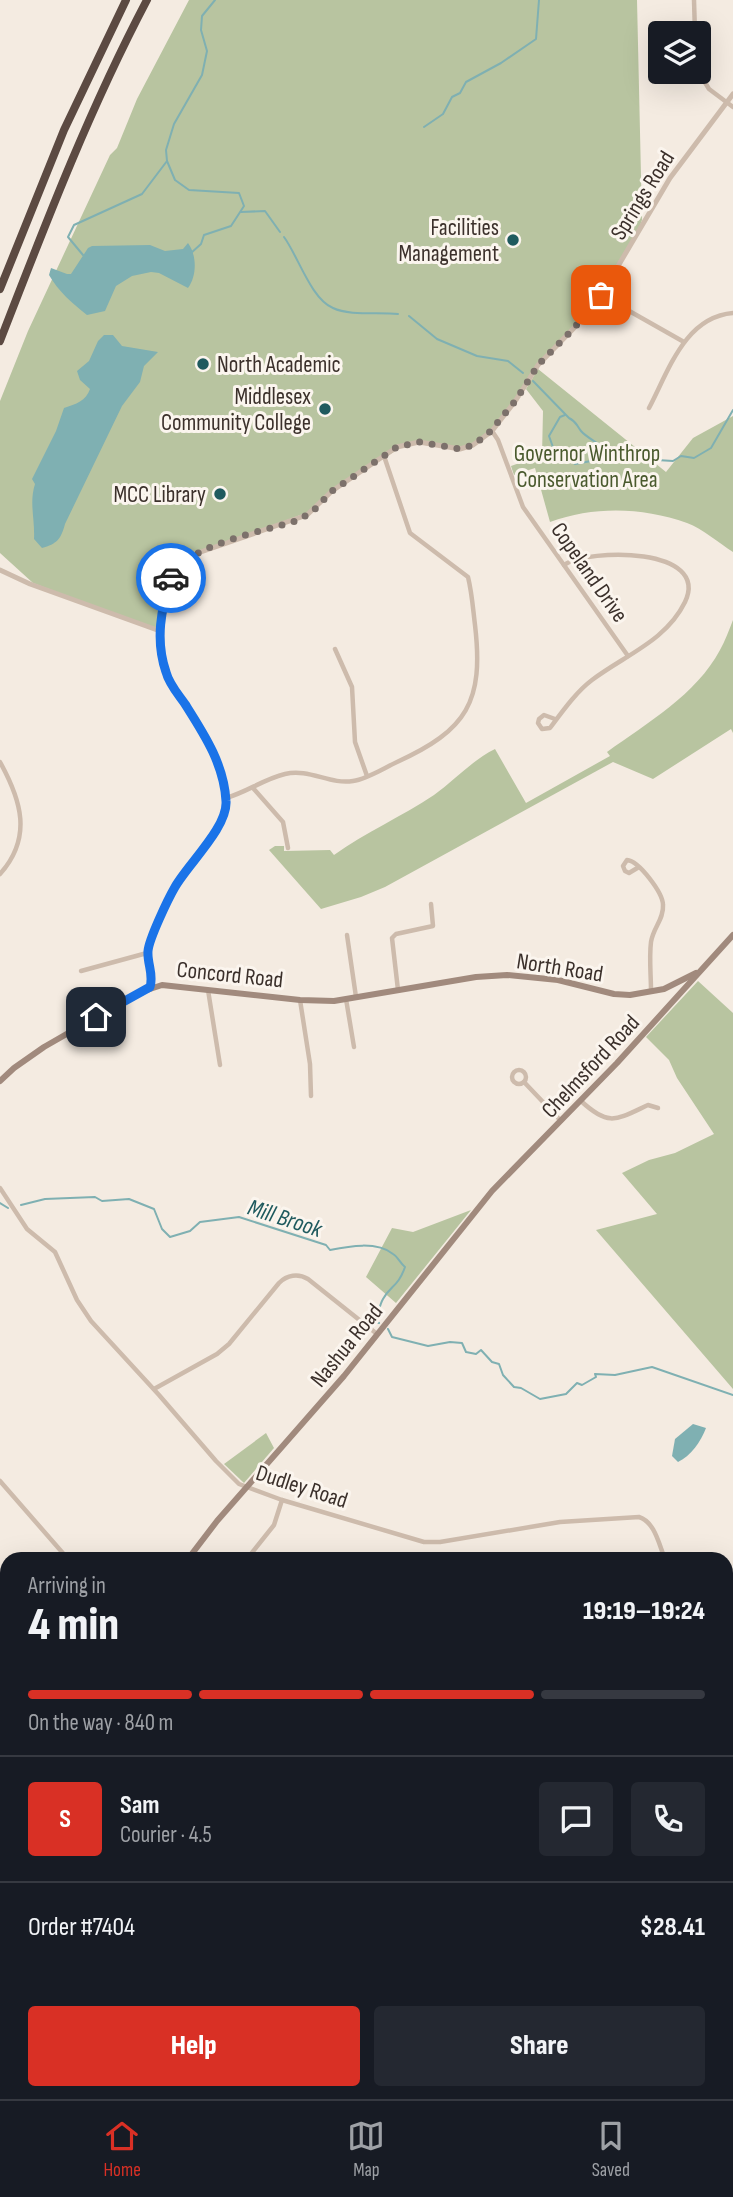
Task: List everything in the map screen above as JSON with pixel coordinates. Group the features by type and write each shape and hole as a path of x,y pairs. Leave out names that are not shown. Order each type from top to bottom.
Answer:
{"highway":[{"path":"0,289 82,87 126,0"},
{"path":"0,341 76,148 103,86 147,0"}],"main road":[{"path":"664,989 673,1001 733,935"},
{"name":"North Road","path":"398,990 476,977 507,975 558,980 619,995 636,995 664,989 701,971"},
{"name":"Concord Road","path":"1,1079 44,1047 150,987 167,984 300,1000 346,999 398,990"},
{"name":"Chelmsford Road","path":"530,1153 673,1001"},
{"name":"Nashua Road","path":"194,1552 377,1334 485,1199 530,1153"}],"street":[{"path":"694,0 695,21"},
{"path":"706,84 733,107"},
{"name":"Springs Road","path":"226,798 212,747 166,674 160,631 161,608 173,572 195,554 299,520 314,510 332,491 397,447 426,442 460,449 473,445 492,431 538,365 601,295 670,178 733,94"},
{"path":"601,295 684,342"},
{"path":"649,408 684,342 695,329 709,318 733,313"},
{"name":"Copeland Drive","path":"492,431 498,440 523,507 628,656"},
{"path":"150,987 149,943 174,889 225,813 226,798 275,777 295,772 355,782 444,736 465,712 477,678 477,645 468,578 410,533 384,456"},
{"path":"555,719 591,680 663,633 685,603 687,594 684,576 674,566 637,554 581,558 564,565"},
{"path":"0,570 160,631"},
{"path":"335,649 352,687 355,742 367,776"},
{"path":"0,762 16,796 21,821 16,847 0,874"},
{"path":"253,788 283,822 288,848"},
{"path":"639,867 658,890 663,904 662,916 651,942 651,992"},
{"path":"398,990 393,935 433,926 430,904"},
{"path":"347,934 356,997"},
{"path":"81,971 148,953"},
{"path":"208,990 220,1065"},
{"path":"346,999 354,1047"},
{"path":"300,1000 312,1096"},
{"path":"524,1083 562,1122"},
{"path":"648,1105 651,1097"},
{"path":"581,1101 598,1116 611,1120 648,1105 658,1108"},
{"name":"Dudley Road","path":"0,1188 27,1228 54,1252 83,1310 239,1484 282,1500 433,1543 560,1522 639,1517 650,1524 662,1552"},
{"path":"154,1389 217,1354 279,1283 294,1275 308,1279 377,1334"},
{"path":"0,1481 62,1552"},
{"path":"253,1552 274,1525 282,1500"}],"green space":[{"path":"189,0 637,0 642,220 635,240 601,295 538,365 504,417 473,445 460,449 408,443 332,491 314,510 195,554 176,567 161,608 160,631 33,583 0,553 0,401 28,331 110,155 117,148 137,99"},
{"name":"Governor Winthrop Conservation Area","path":"538,369 666,472 693,438 733,416 733,552 693,526 635,511 584,513 550,522 535,468 514,475 511,466 542,455 543,411 526,389"},
{"path":"733,620 733,733 731,729 653,779 613,762 385,887 321,909 269,850 275,846 284,846 284,851 330,850 334,855 434,795 495,749 526,803 610,756 607,752 670,707 710,666 722,647"},
{"path":"698,981 733,1013 733,1389 596,1230 657,1214 622,1173 649,1160 675,1153 714,1134 677,1078 669,1060 646,1037"},
{"path":"471,1210 396,1303 366,1277 392,1228 413,1232"},
{"path":"266,1433 274,1448 244,1483 224,1464"}],"water":[{"path":"188,243 195,266 188,288 159,273 132,276 116,286 105,311 87,315 61,292 49,275 51,268 71,274 92,246 150,245 165,251 183,249"},
{"path":"104,335 113,335 122,346 158,352 144,366 140,382 122,406 60,537 55,543 42,548 34,539 32,504 35,484 32,479 56,431 64,408 80,402 90,389 80,380 77,371 89,361 98,341"},
{"path":"693,1424 706,1428 695,1448 678,1462 672,1456 675,1439"}],"waterway":[{"path":"191,253 201,244 204,235 231,226 244,206 239,193 189,190 175,180 167,161 166,150 174,124 202,75 207,51 201,30 202,16 215,0"},
{"path":"424,127 443,114 452,97 460,93 466,82 501,63 536,39 539,0"},
{"path":"83,255 68,237 74,225 142,194 167,161"},
{"path":"241,212 265,211 280,232"},
{"path":"284,237 312,287 325,303 347,312 398,314"},
{"path":"409,316 437,339 477,356 508,361 523,373"},
{"path":"533,381 584,434 607,451 624,449 657,460 673,461 681,456 694,458 711,448 733,410"},
{"path":"565,415 560,417 549,436 554,450 575,464 602,459 607,451"},
{"name":"Mill Brook","path":"21,1205 45,1199 129,1199 154,1209 162,1229 170,1237 190,1231 200,1222 239,1217 326,1245 330,1250 354,1246 379,1247 395,1255 405,1267 382,1302 375,1321 379,1323"},
{"name":"Mill Brook","path":"0,1203 8,1208"},
{"name":"Mill Brook","path":"388,1329 392,1337 428,1346 450,1342 462,1343 466,1352 476,1354 481,1350 492,1362 499,1364 503,1375 514,1387 540,1399 566,1394 577,1383 582,1385 596,1377 595,1374 615,1375 652,1367 733,1395"}],"way so far":[{"path":"171,578 181,563 195,554 299,520 314,510 332,491 397,447 419,442 460,449 473,445 498,424 538,365 601,295"}],"place":[{"name":"Facilities Management","path":"513,240"},
{"name":"North Academic","path":"203,364"},
{"name":"Middlesex Community College","path":"325,409"},
{"name":"MCC Library","path":"220,494"}],"route":[{"path":"96,1017 150,987 152,979 149,943 174,889 226,810 226,795 212,747 175,690 163,664 160,642 161,608 171,578"}]}
